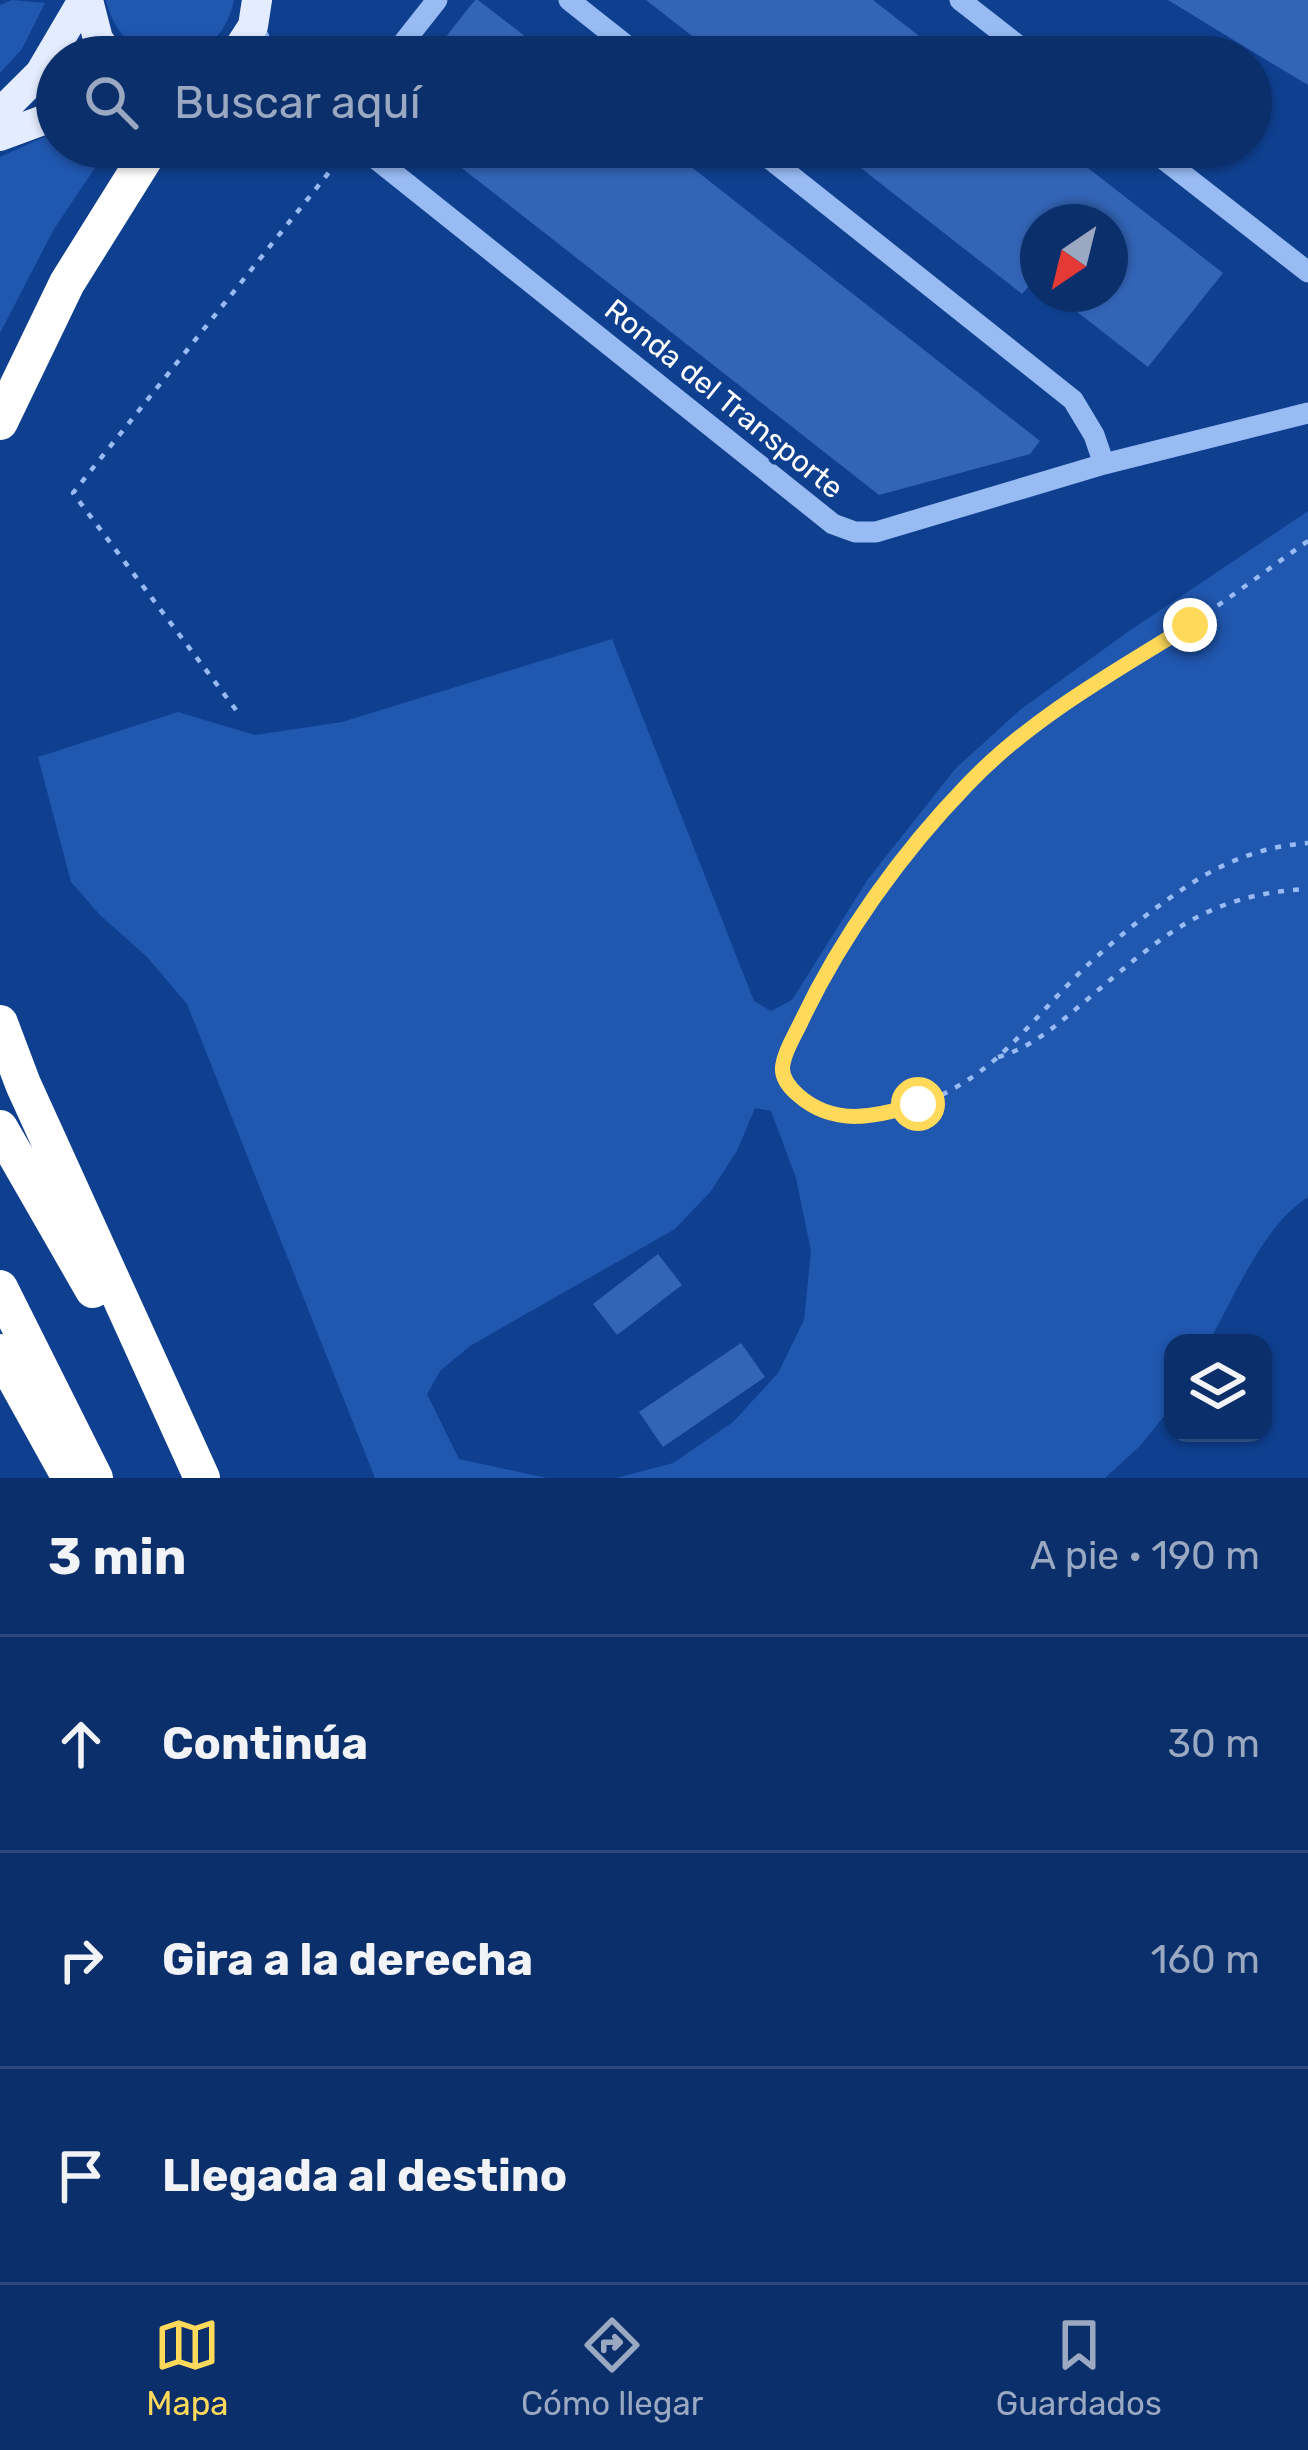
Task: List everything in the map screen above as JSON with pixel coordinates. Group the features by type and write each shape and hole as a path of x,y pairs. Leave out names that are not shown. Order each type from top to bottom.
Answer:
{"highway":[{"path":"0,422 67,283 139,168"},
{"path":"0,1023 31,1102 202,1478"},
{"path":"0,1128 90,1284 182,1478"},
{"path":"0,1288 95,1478"},
{"path":"0,1352 70,1478"}],"main road":[{"path":"86,0 97,36"},
{"path":"63,36 86,0"},
{"path":"244,36 257,9"},
{"path":"0,113 36,77"},
{"path":"0,136 36,123"}],"street":[{"path":"409,36 437,0"},
{"path":"569,0 614,36"},
{"path":"960,0 1006,36"},
{"name":"Ronda del Transporte","path":"387,168 833,524 855,532 876,532 1104,464 1308,413"},
{"path":"781,168 1072,400 1094,435 1104,464"},
{"path":"1175,168 1308,272"}],"path":[{"path":"236,710 73,493 333,168"},
{"path":"1308,541 1190,625 1078,694 971,781 891,876 791,1043 782,1076 792,1090 824,1112 863,1117 918,1104 1057,1026 1158,940 1201,913 1240,897 1308,889"},
{"path":"998,1057 1102,951 1190,884 1242,857 1308,842"}],"shaded area":[{"path":"12,0 45,3 22,49 0,73 0,5"},
{"path":"106,0 234,0 216,36 125,36"},
{"path":"36,141 36,168 95,168 54,229 0,333 0,157"},
{"path":"1308,511 1308,1197 1263,1244 1213,1334 1164,1334 1164,1416 1140,1446 1105,1478 616,1478 673,1463 733,1422 778,1373 804,1320 811,1251 796,1178 771,1111 755,1108 737,1151 711,1191 675,1229 470,1346 441,1370 427,1394 459,1459 547,1478 375,1478 187,1004 71,882 38,757 178,712 255,735 342,722 612,639 754,1001 771,1011 792,1000 868,879 956,768 1021,709"}],"building":[{"path":"478,0 525,36 447,36"},
{"path":"646,0 873,0 919,36 692,36"},
{"path":"1168,0 1308,0 1308,85 1272,63 1272,36 1227,36"},
{"path":"462,168 693,168 1040,441 1030,454 879,495"},
{"path":"861,168 1088,168 1223,273 1148,367 1077,312 1128,312 1128,204 1020,204 1020,292"},
{"path":"658,1254 682,1285 617,1335 593,1304"},
{"path":"741,1343 765,1377 663,1447 639,1412"}],"route":[{"path":"918,1104 842,1117 808,1104 792,1090 782,1076 783,1063 812,999 891,876 971,781 1078,694 1190,625"}]}
